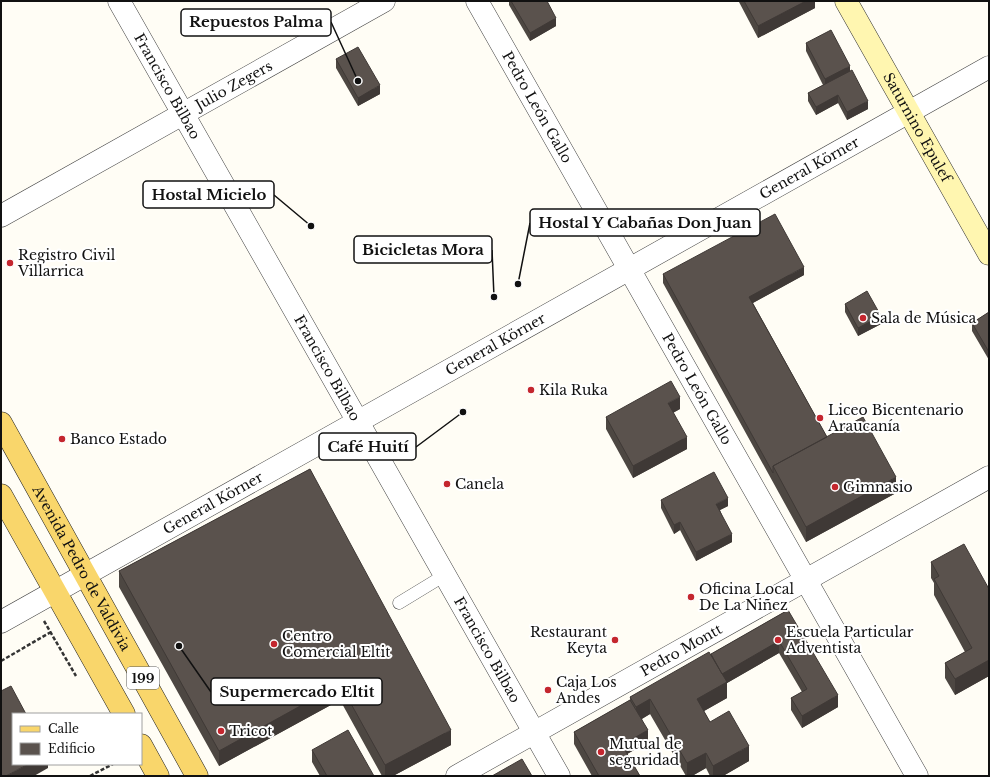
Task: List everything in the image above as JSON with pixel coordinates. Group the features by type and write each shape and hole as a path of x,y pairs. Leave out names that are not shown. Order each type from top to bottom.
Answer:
{"main road":[{"name":"Saturnino Epulef","path":"846,1 989,254"},
{"name":"Avenida Pedro de Valdivia","path":"1,423 197,776"},
{"name":"199","path":"1,494 123,713"},
{"path":"142,747 158,776"}],"street":[{"name":"Francisco Bilbao","path":"119,1 559,776"},
{"name":"Julio Zegers","path":"1,216 384,1"},
{"name":"Pedro León Gallo","path":"477,1 917,776"},
{"name":"General Körner","path":"1,622 989,67"},
{"name":"Pedro Montt","path":"457,776 989,477"}],"lane":[{"path":"399,603 445,575"}],"path":[{"path":"34,603 79,680"},
{"path":"1,661 51,632"},
{"path":"90,776 111,765"}],"building":[{"path":"511,1 547,1 556,18 530,33"},
{"path":"744,1 806,1 758,26"},
{"path":"831,30 850,66 825,79 806,43"},
{"path":"358,47 380,85 358,98 336,59"},
{"path":"852,70 868,101 847,112 838,95 816,107 808,93"},
{"path":"775,214 804,267 749,297 827,437 773,466 773,473 663,274"},
{"name":"Sala de Música","path":"867,291 881,316 858,328 845,304"},
{"path":"989,312 989,352 972,323"},
{"path":"671,381 680,397 668,403 687,437 633,466 606,417"},
{"name":"Gimnasio","path":"863,417 896,477 806,527 773,466"},
{"name":"Centro Comercial Eltit","path":"310,469 451,730 385,765 340,684 219,751 119,571"},
{"path":"714,472 728,498 716,504 732,534 696,552 680,522 674,525 661,500"},
{"path":"964,544 989,589 989,660 955,679 945,663 972,648 934,579 939,576 931,562"},
{"path":"788,610 838,695 802,716 791,698 807,689 779,641 722,674 711,654"},
{"path":"709,652 727,682 697,699 710,722 729,711 749,746 713,766 706,753 687,763 650,699 636,707 630,697"},
{"path":"11,686 25,713 12,713 12,765 26,765 6,776 1,776 1,691"},
{"path":"630,700 648,730 622,745 640,776 599,776 574,732"},
{"path":"348,730 374,776 327,776 312,750"},
{"path":"522,759 532,776 492,776"}],"place":[{"name":"Repuestos Palma","path":"358,81"},
{"name":"Hostal Micielo","path":"311,226"},
{"name":"Registro Civil Villarrica","path":"10,263"},
{"name":"Hostal Y Cabañas Don Juan","path":"518,284"},
{"name":"Bicicletas Mora","path":"494,297"},
{"name":"Sala de Música","path":"863,318"},
{"name":"Kila Ruka","path":"531,390"},
{"name":"Café Huití","path":"463,412"},
{"name":"Liceo Bicentenario Araucanía","path":"820,418"},
{"name":"Banco Estado","path":"62,439"},
{"name":"Canela","path":"447,484"},
{"name":"Gimnasio","path":"835,487"},
{"name":"Oficina Local De La Niñez","path":"691,597"},
{"name":"Restaurant Keyta","path":"615,640"},
{"name":"Escuela Particular Adventista","path":"778,640"},
{"name":"Centro Comercial Eltit","path":"274,644"},
{"name":"Supermercado Eltit","path":"179,646"},
{"name":"Caja Los Andes","path":"548,690"},
{"name":"Tricot","path":"221,731"},
{"name":"Mutual de seguridad","path":"601,752"}]}
